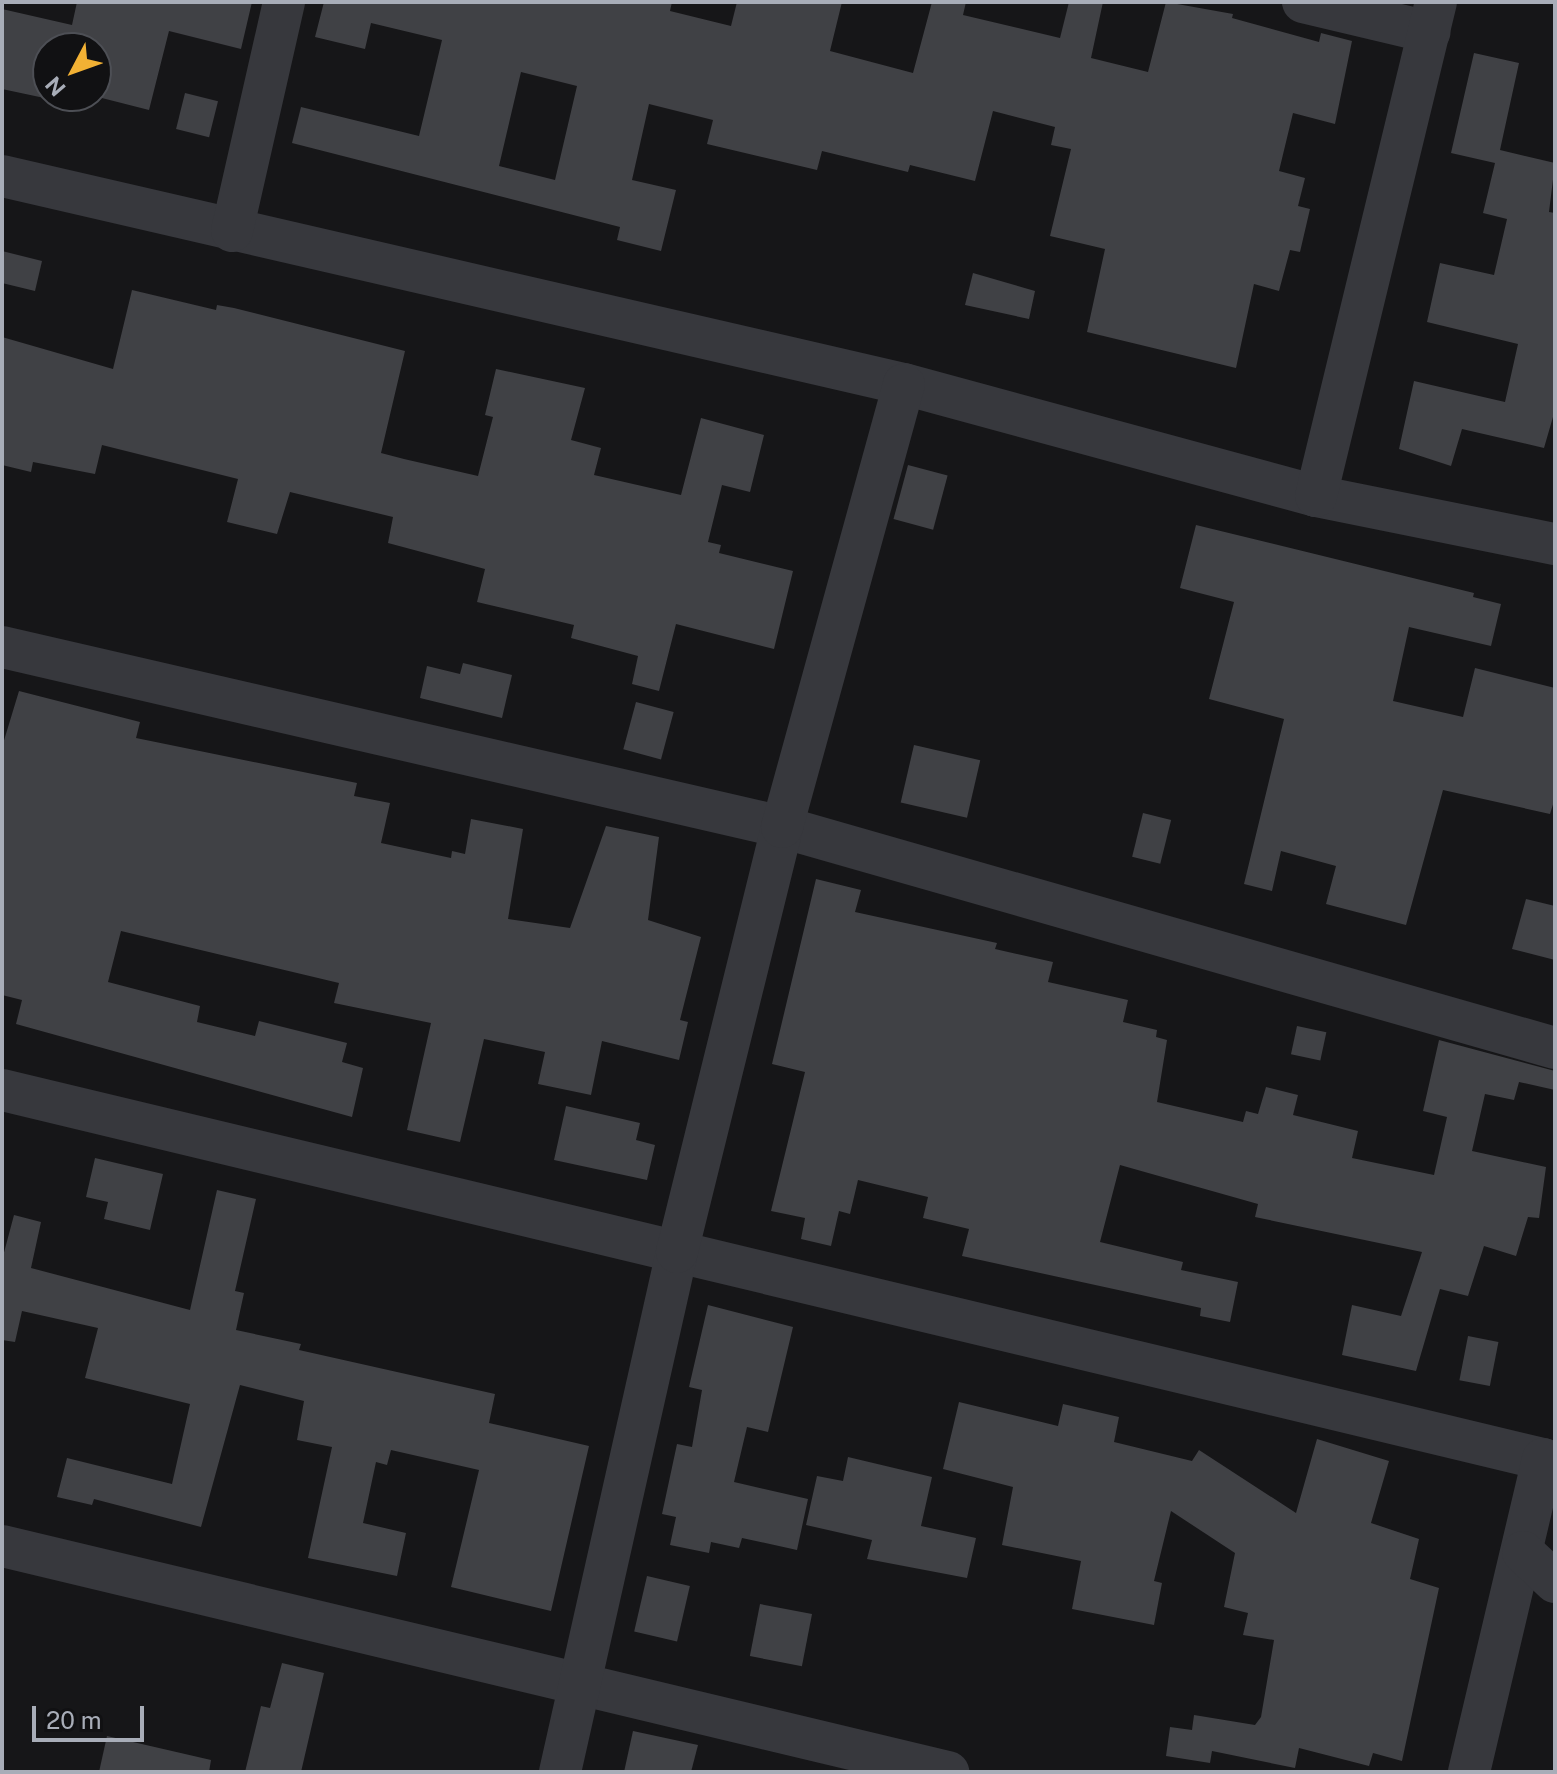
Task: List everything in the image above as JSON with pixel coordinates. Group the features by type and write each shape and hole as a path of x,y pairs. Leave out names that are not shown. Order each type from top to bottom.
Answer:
{"street":[{"path":"232,231 284,2"},
{"path":"1303,2 1432,17 1316,496"},
{"path":"2,176 904,384 1316,496 1555,544"},
{"path":"560,1772 677,1252 782,827 904,384"},
{"path":"2,647 782,827 1555,1048"},
{"path":"2,1090 1543,1459 1469,1772"},
{"path":"2,1546 948,1772"},
{"path":"1523,1552 1555,1582"}],"building":[{"path":"77,2 252,2 241,49 169,31 149,110 112,101 112,32 32,32 32,95 2,89 2,9 72,25"},
{"path":"324,2 672,2 670,11 731,26 737,2 842,2 830,51 913,73 932,2 966,2 963,15 1060,38 1069,2 1103,2 1091,58 1148,72 1166,2 1233,14 1232,18 1319,42 1321,33 1352,41 1335,124 1293,113 1279,171 1305,178 1298,206 1310,209 1300,252 1290,250 1279,291 1254,284 1236,368 1087,332 1105,249 1050,236 1071,149 1051,145 1055,127 993,111 975,181 910,165 908,172 822,151 817,170 707,144 713,120 649,104 632,180 676,190 661,251 617,240 620,227 292,143 301,107 419,136 442,40 371,23 365,49 315,37","holes":["521,72 577,86 555,180 499,166"]},
{"path":"1474,53 1519,63 1500,150 1555,163 1549,212 1555,213 1555,410 1544,448 1462,429 1451,466 1399,449 1414,381 1505,402 1518,344 1427,322 1440,263 1494,275 1507,219 1483,213 1495,163 1451,153"},
{"path":"185,93 218,101 209,137 176,129"},
{"path":"2,251 42,261 35,291 2,283"},
{"path":"973,273 1035,291 1029,319 965,305"},
{"path":"132,290 216,310 217,305 234,308 405,351 381,453 478,476 493,417 485,415 496,369 585,388 571,440 601,448 594,475 681,495 701,418 764,435 750,492 722,485 708,542 721,545 719,553 793,571 774,649 676,624 659,691 632,684 638,656 571,638 574,625 477,602 485,569 388,543 393,517 290,492 277,534 227,522 238,479 102,445 95,474 33,462 31,472 2,465 2,337 113,369"},
{"path":"908,465 948,476 933,530 894,519"},
{"path":"1196,525 1474,593 1473,597 1501,604 1491,646 1409,627 1393,701 1463,717 1475,668 1555,688 1555,798 1550,814 1443,790 1406,925 1326,904 1336,866 1281,851 1272,891 1244,884 1284,719 1209,699 1234,602 1180,588"},
{"path":"463,663 512,675 502,718 420,698 427,666 460,674"},
{"path":"19,691 140,722 136,738 357,783 354,796 390,803 381,843 451,858 452,851 465,854 471,819 523,829 508,919 570,928 606,826 659,837 648,920 701,937 680,1020 688,1022 679,1060 602,1041 591,1095 538,1084 545,1052 484,1039 460,1142 407,1130 431,1023 334,1003 339,983 121,931 108,982 200,1006 197,1022 255,1036 259,1021 347,1043 342,1062 363,1068 352,1117 16,1024 22,1000 2,995 2,747"},
{"path":"636,702 674,712 661,759 623,749"},
{"path":"914,745 980,760 967,818 901,802"},
{"path":"1143,813 1171,820 1160,864 1132,857"},
{"path":"816,879 861,890 855,912 997,943 995,949 1053,962 1048,982 1128,1000 1123,1022 1157,1030 1156,1037 1167,1040 1157,1102 1243,1122 1246,1111 1258,1114 1266,1087 1298,1095 1293,1115 1358,1131 1352,1158 1434,1175 1447,1117 1423,1111 1439,1040 1555,1071 1555,1090 1519,1082 1514,1100 1485,1094 1472,1151 1546,1167 1539,1218 1528,1217 1516,1256 1484,1246 1468,1296 1440,1289 1416,1371 1342,1355 1352,1305 1401,1316 1422,1252 1255,1217 1258,1204 1120,1165 1100,1242 1183,1262 1181,1270 1238,1282 1230,1322 1200,1316 1201,1308 962,1256 969,1229 923,1218 928,1197 858,1180 850,1214 839,1211 831,1246 801,1239 805,1218 771,1211 805,1072 772,1064"},
{"path":"1526,899 1555,906 1555,960 1512,949"},
{"path":"1297,1026 1326,1032 1320,1061 1291,1054"},
{"path":"566,1106 640,1123 636,1140 655,1145 647,1180 554,1160"},
{"path":"95,1158 163,1174 150,1230 104,1219 108,1202 86,1197"},
{"path":"217,1190 256,1199 235,1291 244,1293 236,1330 301,1344 299,1350 495,1394 489,1423 589,1446 551,1611 451,1587 479,1470 391,1450 387,1465 376,1462 363,1523 406,1533 397,1576 308,1558 332,1447 297,1440 304,1401 240,1385 201,1527 94,1499 92,1505 57,1497 67,1458 172,1484 190,1404 85,1378 98,1328 22,1311 15,1342 2,1340 2,1260 14,1215 41,1222 31,1268 190,1310"},
{"path":"708,1305 793,1327 768,1432 747,1427 734,1482 808,1499 797,1550 742,1538 739,1548 711,1542 709,1553 670,1545 676,1517 662,1514 677,1444 692,1447 702,1390 689,1387"},
{"path":"1468,1336 1498,1342 1490,1386 1459,1380"},
{"path":"959,1402 1058,1426 1063,1404 1119,1417 1114,1442 1192,1461 1199,1450 1296,1513 1317,1439 1389,1461 1371,1523 1419,1539 1410,1579 1439,1588 1402,1761 1373,1753 1369,1766 1299,1748 1295,1768 1212,1751 1210,1763 1166,1756 1170,1727 1192,1730 1194,1715 1255,1725 1261,1717 1274,1640 1243,1635 1248,1613 1224,1607 1235,1553 1171,1511 1154,1581 1162,1583 1154,1625 1072,1609 1081,1561 1002,1545 1013,1487 943,1469"},
{"path":"848,1457 932,1477 921,1526 976,1538 967,1578 867,1559 872,1540 806,1525 817,1476 843,1481"},
{"path":"647,1576 690,1586 677,1641 634,1632"},
{"path":"760,1604 812,1614 802,1666 750,1656"},
{"path":"282,1663 324,1673 301,1772 245,1772 261,1706 270,1708"},
{"path":"633,1731 698,1745 691,1772 624,1772"},
{"path":"107,1736 211,1760 209,1772 99,1772"}]}
